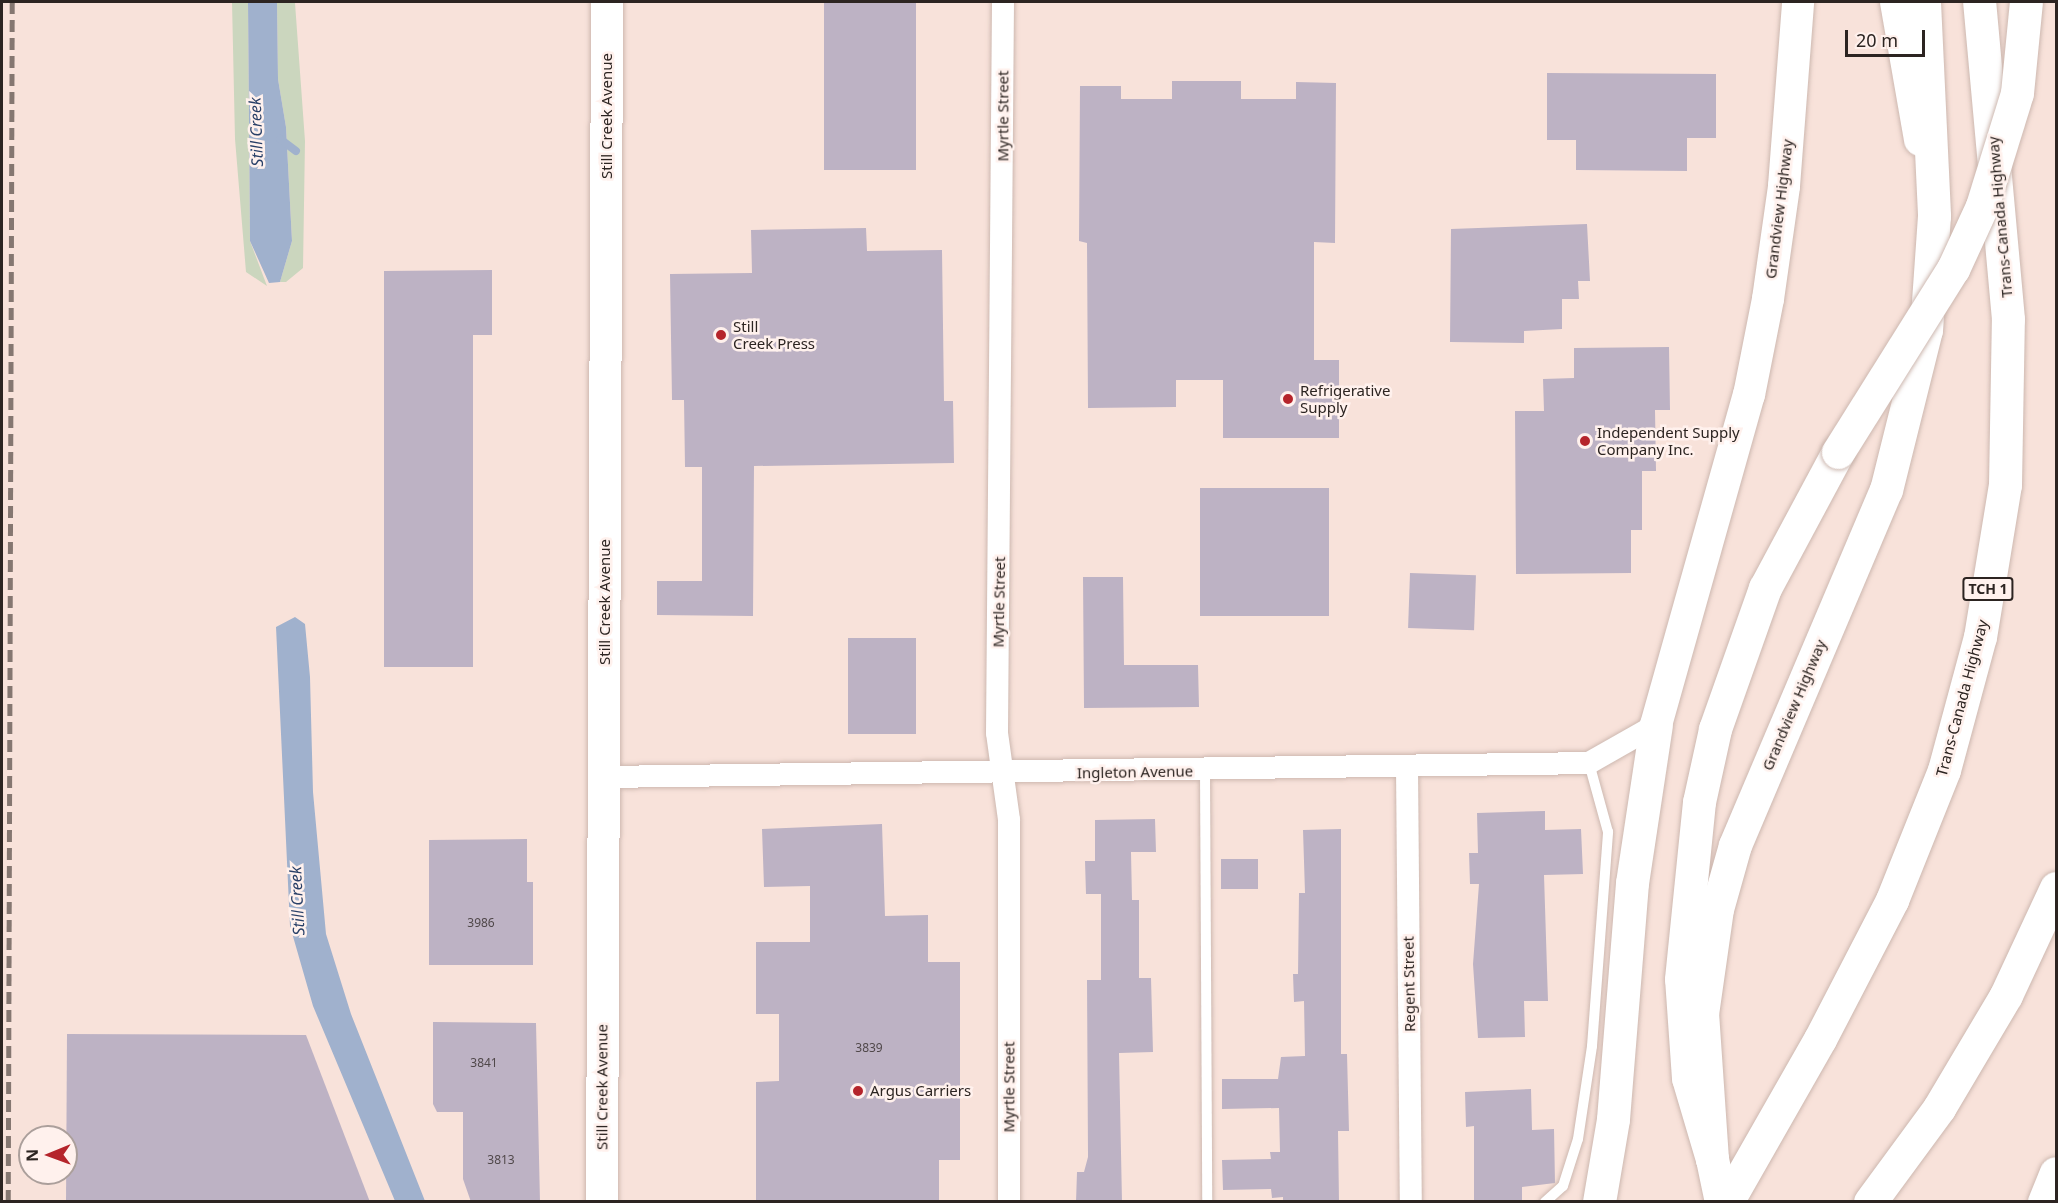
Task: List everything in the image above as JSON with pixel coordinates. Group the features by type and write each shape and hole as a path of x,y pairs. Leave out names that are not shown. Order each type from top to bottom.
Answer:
{"main road":[{"name":"Grandview Highway","path":"1696,1070 1717,909 1735,845 1886,490 1926,330 1934,216 1924,2"},
{"name":"Trans-Canada Highway","path":"1727,1202 1804,1067 1892,900 1944,770 1980,637 2006,485 2008,319 1979,2"},
{"path":"1721,1202 1696,1070 1682,940 1699,802 1715,729 1765,588 1838,452 1953,269 1982,206 2017,93 2026,2"},
{"path":"1599,1202 1613,1119 1632,883 1656,726"},
{"path":"1870,1202 1939,1108 1988,1026 2056,888"},
{"path":"2044,1202 2056,1173"}],"street":[{"name":"Still Creek Avenue","path":"602,1202 607,2"},
{"name":"Myrtle Street","path":"1003,2 997,733 1009,820 1009,1202"},
{"name":"Grandview Highway","path":"1656,726 1746,407 1768,299 1784,186 1798,2"},
{"path":"1896,2 1934,216"},
{"name":"Ingleton Avenue","path":"604,777 1003,771 1205,771 1589,763 1656,726"},
{"name":"Regent Street","path":"1407,766 1411,1202"}],"lane":[{"path":"1545,1202 1563,1186 1578,1139 1592,1046 1608,832 1589,763"},
{"path":"1205,771 1207,1202"}],"green space":[{"path":"232,2 248,2 250,241 267,286 246,272 235,139"},
{"path":"277,2 295,3 305,141 303,268 286,282 280,282 292,241 286,127 278,79"}],"water":[{"name":"Still Creek","path":"248,2 277,2 278,79 286,127 292,241 280,282 269,283 250,241"},
{"name":"Still Creek","path":"295,617 305,624 310,677 313,792 326,934 351,1014 425,1201 395,1201 313,1006 290,926 276,627"}],"building":[{"path":"824,2 916,2 916,170 824,170"},
{"path":"1547,73 1716,74 1716,138 1687,138 1687,171 1576,170 1576,140 1547,140"},
{"path":"1172,81 1241,81 1241,99 1296,99 1296,82 1336,83 1335,243 1314,242 1314,360 1339,360 1339,438 1223,438 1223,380 1176,380 1176,407 1088,408 1087,243 1079,241 1080,86 1121,86 1121,99 1172,99"},
{"path":"1587,224 1590,281 1578,281 1579,299 1562,299 1562,329 1524,331 1524,343 1450,342 1451,229"},
{"path":"866,228 867,251 942,250 944,401 953,401 954,463 754,466 753,616 657,615 657,581 702,581 702,467 685,467 684,400 672,400 670,274 752,273 751,230"},
{"path":"492,270 492,335 473,335 473,667 384,667 384,271"},
{"name":"Independent Supply Company Inc.","path":"1669,347 1670,410 1655,410 1656,471 1642,471 1642,530 1631,530 1631,573 1516,574 1515,411 1544,411 1543,379 1574,378 1574,348"},
{"path":"1200,488 1329,488 1329,616 1200,616"},
{"path":"1410,573 1476,575 1474,630 1408,628"},
{"path":"1083,577 1123,577 1124,665 1198,665 1199,707 1084,708"},
{"path":"848,638 916,638 916,734 848,734"},
{"path":"1545,811 1545,830 1581,829 1583,874 1544,875 1548,1001 1524,1001 1525,1037 1478,1038 1473,964 1479,884 1470,884 1469,853 1478,853 1477,813"},
{"path":"1155,819 1156,852 1131,852 1132,900 1139,900 1139,978 1151,978 1153,1052 1119,1053 1122,1202 1076,1202 1077,1172 1084,1172 1088,1157 1087,980 1101,980 1101,894 1086,894 1085,861 1095,861 1095,820"},
{"path":"882,824 885,916 928,915 928,962 960,962 960,1160 939,1160 939,1202 756,1202 756,1082 779,1081 779,1014 756,1014 756,942 810,942 810,886 764,887 762,829"},
{"path":"1341,829 1341,1054 1347,1054 1349,1131 1338,1131 1339,1202 1283,1202 1283,1197 1272,1198 1271,1189 1223,1190 1222,1160 1271,1159 1270,1152 1280,1152 1279,1108 1222,1109 1222,1079 1278,1079 1281,1057 1305,1056 1304,1001 1294,1002 1293,974 1298,974 1299,893 1305,893 1303,830"},
{"path":"527,839 527,882 533,882 533,965 429,965 429,840"},
{"path":"1221,859 1258,859 1258,889 1221,889"},
{"path":"433,1022 536,1023 540,1202 471,1202 463,1179 463,1112 437,1112 433,1104"},
{"path":"67,1034 306,1035 370,1202 66,1202 66,1185 78,1185 78,1125 66,1125"},
{"path":"1531,1089 1532,1130 1554,1129 1555,1183 1522,1187 1522,1202 1474,1202 1474,1126 1466,1127 1465,1092"}],"waterway":[{"path":"280,139 296,151"}],"railway":[{"path":"8,1202 12,2"}],"place":[{"name":"Still Creek Press","path":"721,335"},
{"name":"Refrigerative Supply","path":"1288,399"},
{"name":"Independent Supply Company Inc.","path":"1585,441"},
{"name":"Argus Carriers","path":"858,1091"}]}
